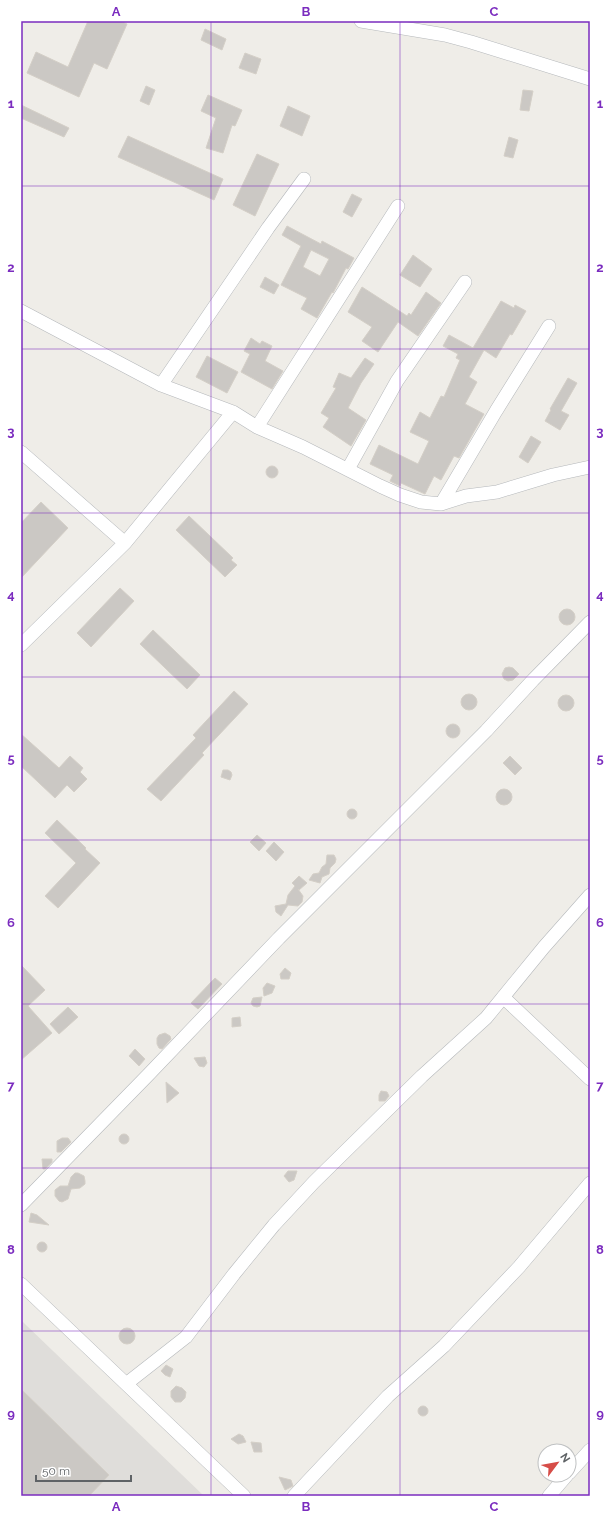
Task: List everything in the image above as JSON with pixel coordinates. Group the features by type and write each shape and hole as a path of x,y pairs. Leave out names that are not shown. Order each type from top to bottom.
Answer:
{"street":[{"path":"360,21 458,39 590,78"},
{"path":"161,385 268,228 304,180"},
{"path":"257,427 398,206"},
{"path":"348,469 397,381 465,282"},
{"path":"21,311 161,385 232,412 257,427 303,447 326,460 348,469 400,495 421,502 441,504 466,496 497,492 553,475 590,467"},
{"path":"441,504 549,326"},
{"path":"21,645 125,543 232,412"},
{"path":"21,452 125,543"},
{"path":"21,1205 128,1096 279,938 481,736 532,680 590,622"},
{"path":"126,1384 186,1337 274,1225 314,1182 422,1076 486,1018 544,947 590,895"},
{"path":"503,997 590,1079"},
{"path":"294,1496 388,1396 444,1346 519,1267 590,1183"},
{"path":"21,1284 244,1496"},
{"path":"577,1464 590,1450"},
{"path":"549,1496 560,1483"}],"shaded area":[{"path":"21,1320 27,1326 204,1496 21,1496"}],"building":[{"path":"88,21 120,21 127,24 107,69 94,63 79,97 27,73 36,52 68,67"},
{"path":"205,29 226,39 222,50 201,40"},
{"path":"245,53 261,59 256,74 239,68"},
{"path":"146,86 155,90 149,105 140,101"},
{"path":"523,90 533,91 529,111 520,110"},
{"path":"208,95 242,110 235,126 232,125 223,153 206,148 216,118 201,111"},
{"path":"21,105 69,128 64,137 21,118"},
{"path":"288,106 310,116 302,136 280,126"},
{"path":"128,136 223,179 214,200 118,157"},
{"path":"509,137 518,140 513,158 504,156"},
{"path":"257,154 279,164 255,216 233,205"},
{"path":"352,194 362,199 352,217 343,212"},
{"path":"287,226 321,244 322,241 354,258 348,269 346,268 333,293 332,292 317,318 301,309 307,298 281,285 301,246 282,235","holes":["311,250 329,259 320,276 303,267"]},
{"path":"413,255 432,269 420,287 400,275"},
{"path":"265,277 279,285 274,294 260,287"},
{"path":"362,287 407,316 409,313 411,315 426,292 441,303 418,336 398,322 378,352 362,341 372,327 348,312"},
{"path":"501,301 514,308 515,305 526,311 496,358 484,350 469,377 477,382 465,404 484,414 459,458 454,456 441,480 434,476 425,494 401,483 400,486 390,481 393,475 370,464 379,445 418,464 429,441 410,432 420,412 430,418 441,396 444,397 460,360 456,358 458,354 443,346 449,335 473,348"},
{"path":"251,338 260,344 262,341 272,346 265,361 283,371 272,389 241,372 250,354 244,351"},
{"path":"207,356 238,372 227,393 196,377"},
{"path":"365,358 374,364 361,383 348,408 366,420 351,446 323,427 329,418 321,413 336,388 333,387 339,373 351,378"},
{"path":"568,378 577,383 561,411 569,415 560,430 545,421 551,410 550,409"},
{"path":"531,436 541,442 528,463 519,457"},
{"path":"272,466 276,468 278,472 276,476 272,478 268,476 266,472 268,468"},
{"path":"41,502 68,528 21,578 21,523"},
{"path":"189,516 233,558 231,560 237,565 225,577 176,530"},
{"path":"120,588 134,601 91,647 77,633"},
{"path":"567,609 573,611 575,617 573,623 567,625 561,623 559,617 561,611"},
{"path":"153,630 200,675 187,689 140,644"},
{"path":"505,668 513,668 519,674 513,680 508,681 504,679 502,674"},
{"path":"234,691 248,704 202,753 204,755 161,801 147,789 196,738 193,735"},
{"path":"469,694 475,696 477,702 475,708 469,710 463,708 461,702 463,696"},
{"path":"566,695 572,697 574,703 572,709 566,711 560,709 558,703 560,697"},
{"path":"453,724 458,726 460,731 458,736 453,738 448,736 446,731 448,726"},
{"path":"21,734 59,768 70,756 83,768 80,772 87,779 74,792 67,785 55,798 21,766"},
{"path":"510,756 522,768 515,775 503,763"},
{"path":"223,770 228,770 231,772 232,775 230,780 221,777"},
{"path":"504,789 510,791 512,797 510,803 504,805 498,803 496,797 498,791"},
{"path":"350,809 354,809 356,810 356,818 350,819 347,816 347,812"},
{"path":"57,820 100,863 58,908 45,896 76,863 45,833"},
{"path":"257,835 266,843 259,851 250,842"},
{"path":"274,842 284,852 276,861 266,851"},
{"path":"327,855 334,855 336,859 335,863 330,868 329,874 322,877 320,883 309,880 313,874 319,873 322,867 326,864"},
{"path":"299,876 307,883 299,890 298,889 303,896 302,902 298,906 288,905 281,916 276,912 275,906 286,904 288,895 295,886 292,883"},
{"path":"21,965 45,990 28,1006 52,1033 21,1060"},
{"path":"285,968 291,973 289,979 281,979 280,974"},
{"path":"215,978 222,984 198,1009 191,1003"},
{"path":"267,983 275,986 272,993 264,996 263,988"},
{"path":"262,997 260,1006 253,1006 251,1003 253,998"},
{"path":"68,1007 78,1017 59,1034 50,1024"},
{"path":"240,1017 241,1026 232,1027 232,1018"},
{"path":"165,1033 170,1036 171,1039 162,1049 159,1048 157,1044 157,1038 159,1035"},
{"path":"135,1049 145,1059 139,1066 129,1056"},
{"path":"205,1057 207,1063 204,1067 199,1066 194,1058"},
{"path":"166,1082 179,1093 167,1103"},
{"path":"381,1091 387,1092 389,1096 385,1101 379,1101"},
{"path":"122,1134 126,1134 128,1135 128,1143 122,1144 119,1141 119,1137"},
{"path":"62,1138 68,1138 71,1142 61,1152 57,1152 57,1141"},
{"path":"42,1159 52,1159 52,1162 45,1169 43,1169"},
{"path":"288,1171 297,1171 294,1180 289,1182 284,1176"},
{"path":"75,1173 84,1176 85,1184 80,1188 71,1189 68,1199 62,1202 59,1201 55,1196 55,1190 60,1186 68,1186 71,1177"},
{"path":"31,1213 37,1215 49,1225 29,1222"},
{"path":"40,1242 44,1242 46,1243 46,1251 40,1252 37,1249 37,1245"},
{"path":"127,1328 133,1330 135,1336 133,1342 127,1344 121,1342 119,1336 121,1330"},
{"path":"166,1365 173,1369 170,1377 161,1371"},
{"path":"176,1386 182,1388 186,1392 185,1398 181,1402 175,1402 171,1397 171,1391"},
{"path":"21,1389 109,1475 89,1496 21,1496"},
{"path":"421,1406 425,1406 427,1407 427,1415 421,1416 418,1413 418,1409"},
{"path":"239,1434 243,1436 246,1442 238,1444 231,1439"},
{"path":"251,1442 261,1443 262,1452 254,1452"},
{"path":"279,1477 291,1480 293,1486 285,1490"}]}
